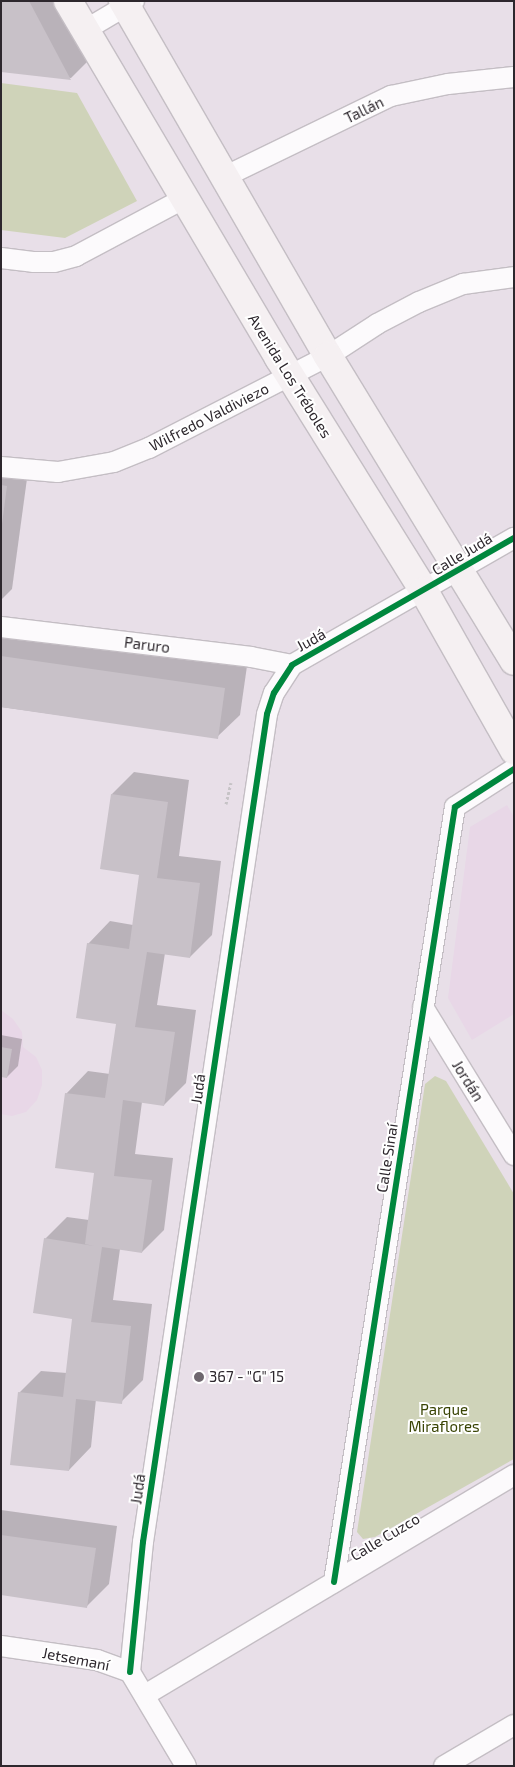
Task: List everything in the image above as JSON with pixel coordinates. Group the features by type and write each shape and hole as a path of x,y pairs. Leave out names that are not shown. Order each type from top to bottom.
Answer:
{"main road":[{"name":"Avenida Los Tréboles","path":"68,1 182,198 424,591 514,750"},
{"path":"127,3 224,177 328,356 457,571 514,661"}],"street":[{"path":"85,30 127,3"},
{"name":"Tallán","path":"224,177 391,96 448,84 514,77"},
{"path":"1,258 33,262 54,262 76,256 182,198"},
{"name":"Wilfredo Valdiviezo","path":"1,467 58,472 114,462 149,448 290,376 328,356 377,324 419,302 464,284 514,277"},
{"name":"Calle Judá","path":"424,591 514,538"},
{"name":"Judá","path":"130,1672 143,1542 266,723 274,693 292,665 424,591"},
{"name":"Paruro","path":"1,627 251,657 292,665"},
{"name":"Calle Sinaí","path":"334,1582 454,807 514,770"},
{"name":"Jordán","path":"423,1007 514,1155"},
{"name":"Calle Cuzco","path":"145,1695 514,1474"},
{"name":"Jetsemaní","path":"1,1646 97,1660 130,1672 186,1766"},
{"path":"444,1766 514,1725"}],"path":[{"path":"226,804 231,783"}],"shaded area":[{"path":"507,805 514,817 514,1014 472,1040 448,998 470,827"},
{"path":"1,1010 13,1019 22,1032 23,1047 36,1057 42,1070 42,1085 37,1100 26,1112 12,1116 1,1114"}],"green space":[{"path":"1,83 77,93 137,201 65,238 1,230"},
{"name":"Parque Miraflores","path":"435,1076 446,1081 514,1194 514,1459 375,1537 363,1539 357,1532 425,1084"}],"building":[{"path":"1,1 29,1 71,80 1,72"},
{"path":"1,485 7,486 2,524 1,524"},
{"path":"1,656 225,688 218,739 1,707"},
{"path":"111,794 168,802 157,878 200,883 190,958 147,952 135,1027 175,1032 164,1106 123,1100 114,1176 152,1180 142,1253 102,1247 91,1322 131,1326 122,1404 76,1399 69,1471 10,1465 18,1392 63,1397 72,1319 33,1313 44,1238 94,1246 85,1244 94,1173 55,1168 65,1093 105,1098 116,1024 76,1018 87,943 129,949 139,875 100,869"},
{"path":"1,1047 12,1049 7,1078 1,1077"},
{"path":"1,1535 96,1548 87,1608 1,1595"}],"cycle path":[{"path":"130,1672 143,1542 267,714 274,693 292,665 514,538"},
{"path":"334,1582 455,807 514,769"}],"place":[{"name":"367 - \"G\" 15","path":"199,1377"}]}
